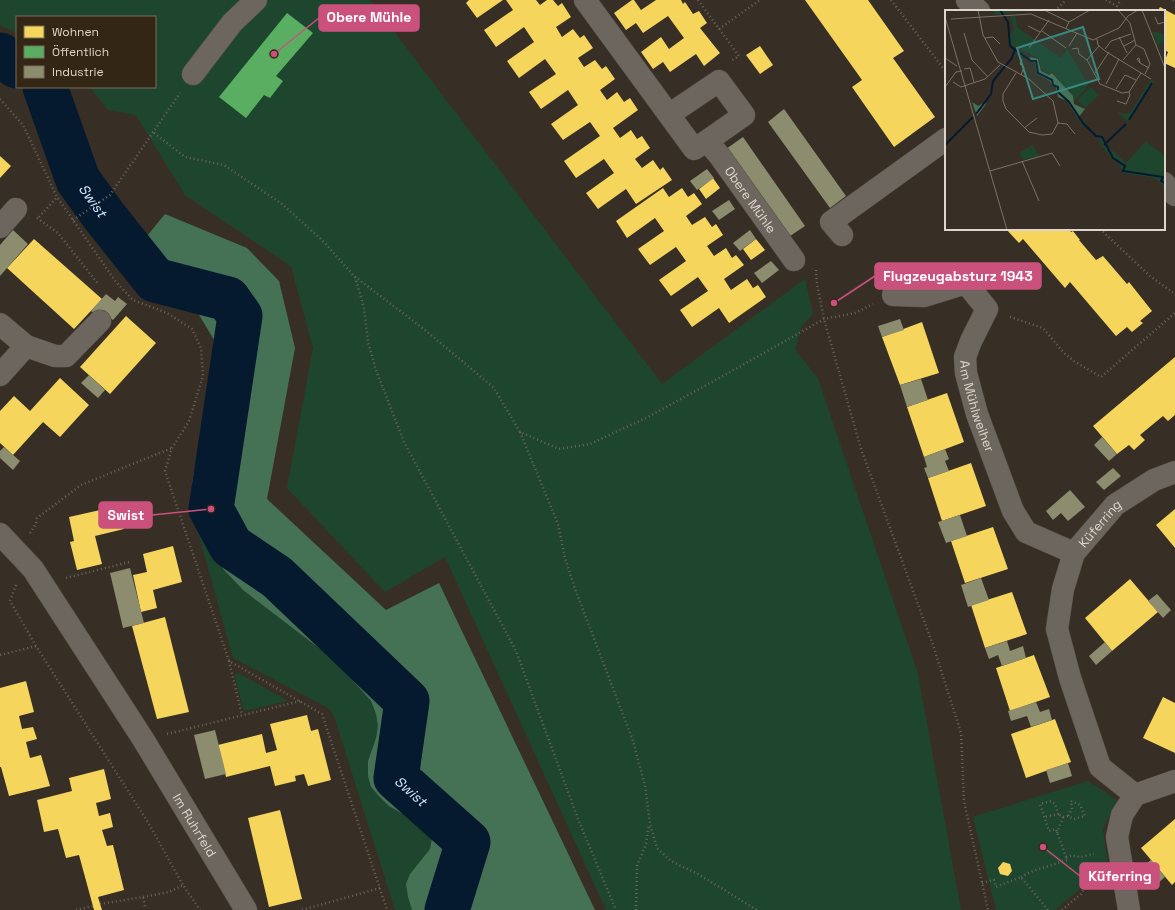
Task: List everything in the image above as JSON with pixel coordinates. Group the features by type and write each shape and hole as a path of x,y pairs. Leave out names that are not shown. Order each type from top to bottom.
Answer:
{"street":[{"path":"193,74 232,23 256,0"},
{"path":"584,0 670,114 694,149 744,114 719,81 670,114"},
{"path":"967,0 978,10"},
{"name":"Obere Mühle","path":"707,141 719,155 794,260"},
{"path":"836,229 945,141"},
{"path":"1165,184 1175,195"},
{"path":"0,227 16,209"},
{"path":"893,295 924,296 966,283 987,308"},
{"name":"Am Mühlweiher","path":"987,308 970,341 965,357 966,373 977,414 1013,511 1026,532 1074,553"},
{"path":"0,324 26,346 55,356 66,356 100,321"},
{"path":"0,376 26,346"},
{"name":"Küferring","path":"1135,795 1100,767 1070,678 1057,629 1063,589 1074,553 1115,505 1154,480 1175,472"},
{"name":"Im Ruhrfeld","path":"0,534 38,578 143,740 246,910"},
{"path":"1129,910 1117,837 1122,815 1135,795 1175,781"}],"path":[{"path":"698,0 739,56 726,64 719,81"},
{"path":"719,29 760,0"},
{"path":"891,0 945,71"},
{"path":"1057,10 1066,0"},
{"path":"1106,0 1118,6 1121,0"},
{"path":"73,220 110,195 154,133 193,74"},
{"path":"0,100 23,125 57,197 116,282 133,300 168,313 192,328 201,348 203,376 189,421 172,448 165,471 229,661 242,715"},
{"path":"154,133 185,157 224,165 282,204 322,240 354,276 424,330 494,388 520,432 558,524 565,558 575,589 632,738 645,785 650,824 657,848 671,861 698,874 757,910"},
{"path":"38,218 57,197"},
{"path":"16,209 27,218 38,218 58,234 99,285"},
{"path":"1101,230 1150,276 1175,294"},
{"path":"816,268 817,284 824,319 861,450 933,646 961,733 964,802 988,910"},
{"path":"354,276 364,308 368,342 376,370 404,442 516,651 578,819 616,910"},
{"path":"520,432 559,449 590,444 646,418 824,319 855,313 893,295"},
{"path":"987,308 1043,328 1064,353 1074,361 1101,377 1175,313"},
{"path":"37,518 81,485 172,448"},
{"path":"129,562 61,579 18,578 10,601 36,646 145,818 183,885 200,910"},
{"path":"0,655 36,646"},
{"path":"229,661 322,714 387,910"},
{"path":"143,740 300,701"},
{"path":"1066,858 1056,829 1049,832 1040,804 1051,801 1055,804 1058,814 1063,817 1068,816 1074,819 1085,816 1080,805 1071,801 1072,809 1068,816"},
{"path":"1044,818 1058,814"},
{"path":"1057,833 1063,817"},
{"path":"636,910 637,866 646,844 650,824"},
{"path":"982,883 994,880 996,887 1030,872 1067,860 1066,858 1074,855 1080,857 1119,847"},
{"path":"1062,910 1081,894 1097,864 1094,854"},
{"path":"1021,877 1048,910"},
{"path":"100,904 169,892 183,885"},
{"path":"302,910 380,888"},
{"path":"143,897 145,907"},
{"path":"76,910 93,906"}],"green space":[{"path":"0,0 370,0 662,384 805,279 813,314 802,326 795,349 818,379 918,674 961,910 606,910 445,557 385,592 287,488 313,348 291,266 185,195 136,115 108,110 91,88 156,88 156,16 16,16 16,33 1,26"},
{"path":"165,214 247,248 279,281 295,348 267,499 386,610 439,583 595,910 412,910 406,884 410,874 430,849 432,838 427,827 389,806 371,787 368,776 368,761 376,738 378,726 376,714 371,701 348,675 320,649 243,590 224,570 197,528 192,483 211,375 214,340 195,308 150,283 129,258"},
{"path":"197,528 224,570 243,590 320,649 348,675 371,701 376,714 378,726 376,738 368,761 408,817 427,827 432,839 430,849 420,861 408,897 412,910 395,910 335,719 330,709 233,658"},
{"path":"237,673 288,701 244,711 235,678"},
{"path":"1088,781 1117,800 1103,829 1108,865 1055,910 996,910 973,817"}],"building: Wohnen":[{"path":"469,0 503,0 477,18 466,3"},
{"path":"506,0 536,0 540,5 547,0 553,0 558,6 562,3 571,17 556,27 562,37 573,29 580,38 584,35 593,48 578,58 584,67 595,60 602,69 606,66 615,79 600,90 607,100 617,92 624,102 630,98 638,110 613,128 620,138 631,130 637,139 642,136 650,148 635,159 642,168 653,160 660,170 663,167 672,180 636,204 626,189 598,209 586,193 614,173 604,159 576,178 564,161 600,136 590,122 563,140 551,124 578,105 568,90 541,109 529,92 556,74 545,59 519,78 507,61 534,42 524,27 496,47 484,30 513,10"},
{"path":"634,0 641,10 656,0 681,0 683,4 685,2 693,14 699,11 707,23 700,28 720,53 704,66 696,54 670,72 663,62 653,69 641,52 661,37 669,49 684,38 668,16 643,33 636,23 626,30 614,13"},
{"path":"805,0 868,0 904,51 893,58 935,117 894,147 852,87 862,80"},
{"path":"1160,7 1175,15 1175,68 1165,63 1168,52 1165,50 1165,10 1158,10"},
{"path":"760,46 773,65 760,74 746,55"},
{"path":"0,156 11,166 0,178"},
{"path":"713,178 720,188 706,199 699,189"},
{"path":"663,188 669,197 682,188 688,197 694,193 702,204 686,216 692,225 705,217 712,227 716,224 723,235 707,246 714,256 726,248 732,258 736,255 744,265 724,279 731,290 747,279 753,288 758,285 766,297 729,323 719,308 692,327 680,310 708,291 698,277 671,296 659,280 686,261 676,247 650,265 638,249 664,231 655,218 627,238 616,221"},
{"path":"1007,230 1073,231 1096,260 1103,256 1127,284 1129,282 1152,311 1140,321 1143,323 1132,332 1127,327 1116,336 1070,282 1065,288 1023,239 1019,243"},
{"path":"34,239 102,299 74,329 7,268"},
{"path":"756,239 765,250 751,260 743,249"},
{"path":"126,316 156,343 110,394 80,367"},
{"path":"922,322 939,373 900,385 882,337"},
{"path":"1175,357 1175,415 1168,421 1163,416 1140,435 1145,440 1134,450 1129,445 1117,454 1093,426"},
{"path":"60,378 89,405 60,437 43,422 13,455 0,443 0,411 14,396 30,411"},
{"path":"947,393 964,442 924,457 907,407"},
{"path":"971,463 986,506 942,521 928,478"},
{"path":"118,506 124,529 95,536 102,564 77,570 70,542 74,541 69,517"},
{"path":"1175,509 1175,548 1156,525"},
{"path":"993,527 1008,569 965,583 951,541"},
{"path":"173,546 182,582 153,590 157,608 141,612 133,575 147,572 143,554"},
{"path":"1130,579 1158,612 1112,651 1085,618"},
{"path":"1012,592 1027,634 985,648 971,605"},
{"path":"165,617 189,712 157,719 132,626"},
{"path":"1034,655 1050,697 1010,711 996,668"},
{"path":"26,681 34,712 19,716 22,729 33,727 37,739 26,742 30,758 41,755 50,786 9,796 0,767 0,688"},
{"path":"1163,697 1175,703 1175,753 1143,738"},
{"path":"307,715 311,731 318,729 331,780 308,786 304,774 295,776 296,781 275,786 270,766 226,777 218,745 262,734 266,753 277,750 270,724"},
{"path":"1055,719 1071,762 1026,778 1011,734"},
{"path":"104,769 111,799 96,803 99,816 110,813 113,827 102,830 107,846 113,845 124,890 98,897 102,910 94,910 79,855 66,858 58,829 44,832 37,800 72,791 69,778"},
{"path":"280,810 302,899 269,907 248,818"},
{"path":"1175,819 1175,882 1172,885 1141,848"},
{"path":"1003,862 1010,864 1012,871 1008,876 1000,874 998,868"}],"building: Öffentlich":[{"path":"287,13 313,33 276,76 283,81 270,98 264,95 246,118 219,97"}],"building: Industrie":[{"path":"784,109 846,196 830,208 768,122"},
{"path":"743,137 805,226 787,238 726,149"},
{"path":"707,169 714,178 697,190 690,181"},
{"path":"729,200 735,209 719,220 712,211"},
{"path":"13,230 28,244 0,276 0,245"},
{"path":"750,230 756,239 740,251 733,243"},
{"path":"771,261 779,270 762,283 754,273"},
{"path":"106,294 115,301 118,297 127,304 113,320 104,313 99,318 91,311"},
{"path":"900,319 904,330 882,337 878,326"},
{"path":"89,375 105,390 98,398 81,383"},
{"path":"921,379 928,400 907,407 900,385"},
{"path":"1102,437 1117,454 1109,461 1094,445"},
{"path":"4,447 20,461 13,470 0,458 0,451"},
{"path":"945,449 949,459 945,461 949,471 928,478 924,468 927,467 924,457"},
{"path":"1113,468 1121,476 1104,490 1096,482"},
{"path":"1070,490 1085,507 1068,521 1061,513 1053,520 1046,511"},
{"path":"960,515 967,536 946,543 938,522"},
{"path":"130,568 144,623 123,628 110,573"},
{"path":"981,578 989,600 968,607 961,585"},
{"path":"1157,594 1171,610 1163,618 1148,601"},
{"path":"1007,641 1010,651 1023,646 1026,658 1002,666 998,655 989,659 985,648"},
{"path":"1105,642 1112,651 1096,665 1089,656"},
{"path":"1036,702 1040,712 1049,709 1052,720 1031,727 1027,716 1011,721 1008,711"},
{"path":"215,730 226,774 205,779 194,735"},
{"path":"1068,763 1072,776 1050,783 1046,770"},
{"path":"1151,860 1165,877 1157,884 1142,867"}],"waterway":[{"name":"Swist","path":"0,55 16,65"},
{"name":"Swist","path":"45,88 78,180 104,216 155,280 228,299 240,316 211,509 231,546 277,577 407,701 396,778 468,842 447,910"}],"place":[{"name":"Obere Mühle","path":"274,54"},
{"name":"Flugzeugabsturz 1943","path":"834,303"},
{"name":"Swist","path":"211,509"},
{"name":"Küferring","path":"1043,847"}]}
